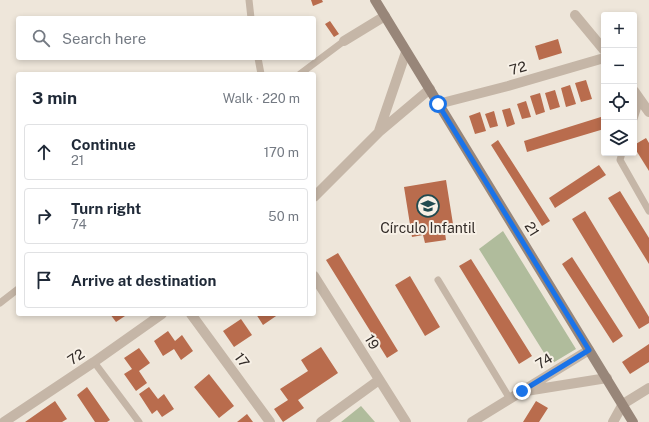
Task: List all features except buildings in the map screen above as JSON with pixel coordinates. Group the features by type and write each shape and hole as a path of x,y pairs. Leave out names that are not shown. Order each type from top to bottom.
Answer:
{"street":[{"name":"21","path":"375,0 633,422"},
{"path":"575,15 602,48"},
{"path":"344,41 385,16"},
{"path":"379,132 406,52"},
{"name":"72","path":"438,104 508,86 601,59"},
{"path":"316,195 379,132 430,89"},
{"path":"637,96 649,112"},
{"name":"19","path":"316,279 406,422"},
{"name":"72","path":"4,422 94,362 159,316"},
{"name":"17","path":"192,316 270,422"},
{"name":"74","path":"472,422 589,350"},
{"path":"522,391 607,378"},
{"path":"321,422 379,380"},
{"path":"613,422 623,404 649,388"}],"lane":[{"path":"249,0 252,16"},
{"path":"303,72 344,41"},
{"path":"258,60 261,72"},
{"path":"637,110 640,100"},
{"path":"621,156 620,160 649,211"},
{"path":"438,280 510,399"},
{"path":"0,303 16,291"},
{"path":"94,362 139,422"}],"green space":[{"path":"503,231 576,349 551,364 479,249"},
{"path":"361,406 375,422 341,422"}],"place":[{"name":"Círculo Infantil","path":"428,206"}],"route":[{"path":"438,104 589,350 522,391"}]}
